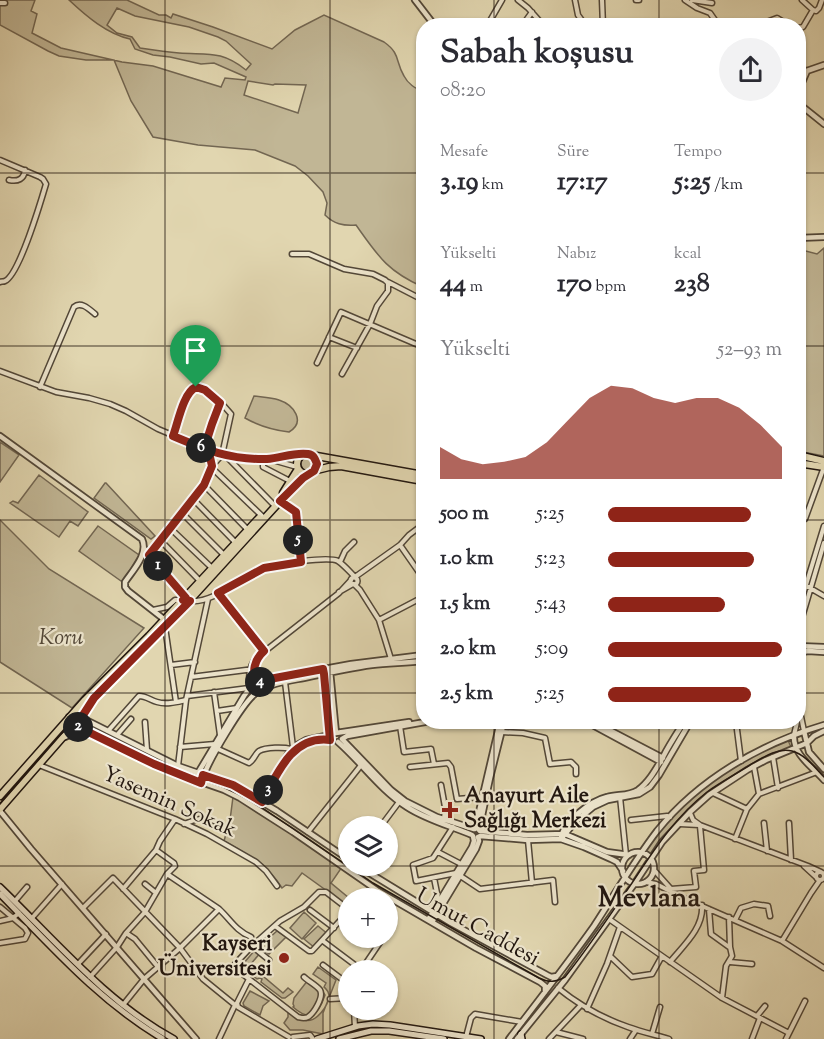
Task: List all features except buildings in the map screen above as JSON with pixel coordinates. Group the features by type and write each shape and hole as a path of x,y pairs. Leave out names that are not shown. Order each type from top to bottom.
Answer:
{"main road":[{"path":"186,600 200,581 291,482 298,468 298,459 303,455 416,474"},
{"path":"0,810 62,738 76,726 94,698 280,501 312,472 317,464 311,455"},
{"path":"806,457 824,461"},
{"path":"806,464 824,467"},
{"path":"298,468 304,474 341,466 416,480"},
{"path":"0,796 107,677 165,623"},
{"path":"0,887 90,977 123,1005 174,1039"},
{"path":"0,894 94,988 120,1011 163,1039"},
{"path":"315,1039 373,1024 481,1039"},
{"path":"342,1038 371,1031 389,1031 444,1039"}],"street":[{"path":"415,0 429,18"},
{"path":"492,18 502,0"},
{"path":"518,0 537,18"},
{"path":"574,0 580,18"},
{"path":"602,0 603,18"},
{"path":"686,0 710,13 713,18"},
{"path":"692,0 712,3"},
{"path":"802,0 813,10"},
{"path":"806,22 813,10 816,11 819,8 822,0"},
{"path":"528,18 532,12"},
{"path":"807,71 824,65"},
{"path":"806,109 824,124"},
{"path":"0,160 42,178 46,184 32,230 15,268 7,280 0,282"},
{"path":"9,180 21,179 25,170"},
{"path":"806,238 824,237"},
{"path":"292,254 309,254 340,267 373,274 416,296"},
{"path":"342,374 387,291 387,282"},
{"path":"40,387 75,306 81,304 95,314"},
{"path":"317,363 341,312 416,344"},
{"path":"329,337 357,348"},
{"path":"0,371 61,394 110,404 204,449 223,455 269,459 298,468"},
{"path":"149,555 204,485 212,467 223,455 231,414 205,390 198,387 193,388 186,398 173,436"},
{"path":"204,449 220,403"},
{"path":"0,436 140,538 149,555 186,600"},
{"path":"204,449 210,457 212,467 261,516"},
{"path":"269,459 287,454 303,455"},
{"path":"223,455 273,504"},
{"path":"262,458 263,467 291,482"},
{"path":"806,516 824,467"},
{"path":"204,485 248,530"},
{"path":"192,499 236,543"},
{"path":"280,501 296,512 301,562"},
{"path":"182,513 224,555"},
{"path":"806,596 824,526"},
{"path":"170,528 212,568"},
{"path":"249,688 253,660 400,545 416,530"},
{"path":"160,541 200,581"},
{"path":"340,562 345,551 354,542"},
{"path":"806,592 824,543"},
{"path":"400,545 416,568"},
{"path":"145,549 125,582 125,587 165,623 176,702"},
{"path":"152,610 167,607 175,600 196,602 207,599 264,568 330,559 340,562 346,569 379,620 391,659"},
{"path":"808,587 824,596"},
{"path":"218,593 262,653"},
{"path":"178,766 187,698 207,599"},
{"path":"379,620 416,601"},
{"path":"806,646 824,647"},
{"path":"806,651 824,651"},
{"path":"199,782 200,774 244,705 261,690 274,684 327,671 416,656"},
{"path":"217,747 220,736 243,696 249,688 259,682 375,665 416,662"},
{"path":"171,665 195,663"},
{"path":"192,677 252,669"},
{"path":"252,669 261,690"},
{"path":"327,671 332,736"},
{"path":"285,682 292,748"},
{"path":"108,731 139,696 143,695 161,703 176,702 214,692 249,688"},
{"path":"249,688 255,694"},
{"path":"214,692 220,736"},
{"path":"90,705 88,714 92,723"},
{"path":"217,711 237,708"},
{"path":"69,717 81,717 178,766 233,785 338,852"},
{"name":"Umut Caddesi","path":"69,717 76,726 154,764 240,798 373,888 476,948 539,981 544,986 545,992"},
{"path":"117,735 131,718"},
{"path":"261,801 292,748 303,741 416,721"},
{"path":"145,722 147,750"},
{"path":"340,740 346,736 416,722"},
{"path":"510,1039 592,927 653,836 693,793 741,761 773,744 824,725"},
{"path":"400,726 404,752 431,749 434,764"},
{"path":"435,913 439,903 478,845 477,833 482,797 500,729"},
{"path":"430,921 473,844 501,729"},
{"path":"602,729 663,761"},
{"path":"602,729 663,761"},
{"path":"663,761 680,729"},
{"path":"562,835 578,814 591,804 603,798 620,797 635,792 642,787 685,729"},
{"path":"737,729 741,761"},
{"path":"796,729 795,748 824,780"},
{"path":"804,731 809,752 824,769"},
{"path":"520,1037 636,884 662,842 690,812 713,793 753,767 807,743 824,731"},
{"path":"62,738 75,733 90,732"},
{"path":"501,732 523,733 545,738 550,764 571,762 576,767 576,774"},
{"path":"332,736 340,740 400,798 416,808 477,833 562,835 613,854 642,853 649,856 654,870 672,891"},
{"path":"332,736 340,740 399,802 418,813 453,827 477,833 528,840 562,835 611,859 621,867 626,877 632,882 656,884 672,891 782,941 824,968"},
{"path":"261,801 293,751 302,745 332,736"},
{"path":"180,747 217,747 249,763 262,750 292,748"},
{"path":"773,757 777,788"},
{"path":"410,767 446,763 452,767 457,799 482,797"},
{"path":"308,832 362,764"},
{"name":"Yasemin Sokak","path":"39,765 207,834 252,859 266,871 277,886"},
{"path":"753,767 759,794"},
{"path":"735,839 747,809 759,794 817,772"},
{"path":"441,785 445,807 444,820"},
{"path":"713,793 747,809"},
{"path":"620,797 628,855 624,861 623,871"},
{"path":"388,816 399,802"},
{"path":"0,810 196,1039"},
{"path":"690,812 693,820 700,825 823,873"},
{"path":"631,820 670,817"},
{"path":"184,824 202,818 214,821"},
{"path":"123,890 156,850 175,819"},
{"path":"764,823 767,851"},
{"path":"789,823 791,860"},
{"path":"679,824 700,825"},
{"path":"672,891 696,886 694,871 704,870 700,825"},
{"path":"453,827 432,860 413,865 416,881 458,874 480,888 553,880 555,902"},
{"path":"528,840 532,883"},
{"path":"90,977 145,912 167,874 175,866 156,850"},
{"path":"438,852 461,864"},
{"path":"798,862 819,880"},
{"path":"646,882 654,870"},
{"path":"819,880 816,874 823,873"},
{"path":"167,874 219,909 234,926 251,937"},
{"name":"Umut Caddesi","path":"374,876 435,913 547,975 557,976"},
{"path":"82,908 113,878 180,948 203,978 235,1005 219,1039"},
{"path":"434,878 439,903"},
{"path":"782,941 819,880"},
{"path":"32,918 62,884"},
{"path":"145,884 156,893"},
{"path":"15,901 27,887"},
{"path":"304,977 320,990 322,996 311,1014 303,1018 298,1017 234,965 286,916 304,907 321,891 326,892 338,902"},
{"path":"735,920 741,908 751,904 768,906 770,916"},
{"path":"670,962 699,925 702,905"},
{"path":"0,907 28,933 25,939 0,943"},
{"path":"123,1005 144,979 180,948 219,909"},
{"path":"709,909 711,934 730,947"},
{"path":"310,910 334,928"},
{"path":"0,921 13,918 19,913"},
{"path":"722,998 726,966 732,956 729,917"},
{"path":"609,919 722,998 789,1034"},
{"path":"275,926 310,951 314,950 338,923"},
{"path":"587,1009 620,927"},
{"path":"126,933 133,937 158,967"},
{"path":"78,964 105,934"},
{"path":"323,941 348,960"},
{"path":"252,946 269,960"},
{"path":"610,956 632,978 652,974 662,956"},
{"path":"730,962 753,964"},
{"path":"322,966 338,977"},
{"path":"249,979 237,1006 291,1037 310,1035 315,1039"},
{"path":"558,988 587,1009 604,1017 636,1030 669,1039"},
{"path":"330,999 338,999"},
{"path":"786,1039 805,1001"},
{"path":"549,1039 581,1005"},
{"path":"655,1036 660,1006"},
{"path":"752,1039 765,1006"},
{"path":"466,1037 471,1017 475,1014 522,1022"},
{"path":"355,1020 355,1027"},
{"path":"630,1039 636,1030"},
{"path":"388,1039 389,1031"},
{"path":"556,1032 583,1039"},
{"path":"302,1035 307,1039"}],"green space":[{"path":"0,0 35,0 31,11 37,14 32,33 61,48 113,60 86,60 59,56 0,25"},
{"path":"69,0 127,0 159,15 171,18 173,14 272,49 295,30 324,15 384,42 395,54 401,71 408,81 416,88 416,284 400,275 384,262 356,225 339,224 325,215 327,203 323,192 295,166 255,150 198,145 153,137 131,101 114,60 153,66 221,87 225,78 245,80 246,77 214,63 201,64 153,55 135,49 130,39 105,29","holes":["117,8 135,16 189,27 218,37 226,41 251,64 246,70 221,56 140,48 132,37 117,33 107,25","248,81 273,85 306,85 298,113 244,95"]},
{"path":"824,248 824,456 806,453 806,251 817,254"},
{"path":"254,396 276,399 289,406 296,414 297,423 294,428 289,432 277,430 245,418"},
{"path":"0,442 19,455 0,482"},
{"path":"305,457 311,457 315,464 311,471 305,471 301,467 301,461"},
{"path":"39,475 88,512 78,526 70,521 59,537 10,503 13,501 18,503"},
{"path":"105,483 155,536 151,539 94,498"},
{"name":"Koru","path":"0,520 49,569 144,628 72,708 0,662"},
{"path":"98,526 139,555 124,580 121,581 79,551"},
{"path":"787,738 791,747 766,758 702,798 671,829 651,855 645,851 662,827 696,792 729,769"},
{"path":"233,797 338,864 338,873 331,883 338,889 338,899 302,873 292,886 286,885 282,888 264,866 224,841"},
{"path":"304,912 316,923 302,939 290,928"},
{"path":"318,926 329,935 315,948 304,939"},
{"path":"277,931 286,937 269,954 259,947"},
{"path":"255,950 261,952 250,965 283,993 288,988 293,992 282,998 261,982 262,979 257,979 242,967"},
{"path":"318,967 336,980 328,1001 329,993 324,987 326,983 313,974"},
{"path":"308,980 325,995 316,1012 309,1015 293,1007 294,998"},
{"path":"250,991 269,1001 263,1006 260,1015 244,1006 243,1003"},
{"path":"326,1004 323,1013 323,1034 290,1030 284,1023 288,1017 288,1009 302,1019 309,1020 321,1013"}],"tram line":[{"path":"0,804 63,732 80,724 165,767 238,794 261,807 373,883 539,978 552,981 565,977 666,834 707,792 760,759 787,750 802,755 824,777"}],"place":[{"name":"Anayurt Aile Sağlığı Merkezi","path":"450,810"},
{"name":"Kayseri Üniversitesi","path":"284,958"}],"district":[{"name":"Mevlana","path":"649,899"}],"route":[{"path":"196,387 190,390 186,398 173,436 204,449 215,453 269,459 287,454 308,454 315,459 317,464 314,471 303,478 280,501 296,512 301,562 264,568 218,593 264,651 259,657 254,672 259,682 323,669 330,740 310,742 293,751 262,802 233,785 203,775 201,783 164,769 76,726 94,698 190,601 183,600 186,598 149,555 204,485 212,466 210,457 204,449 220,403 205,390 196,387"}]}
